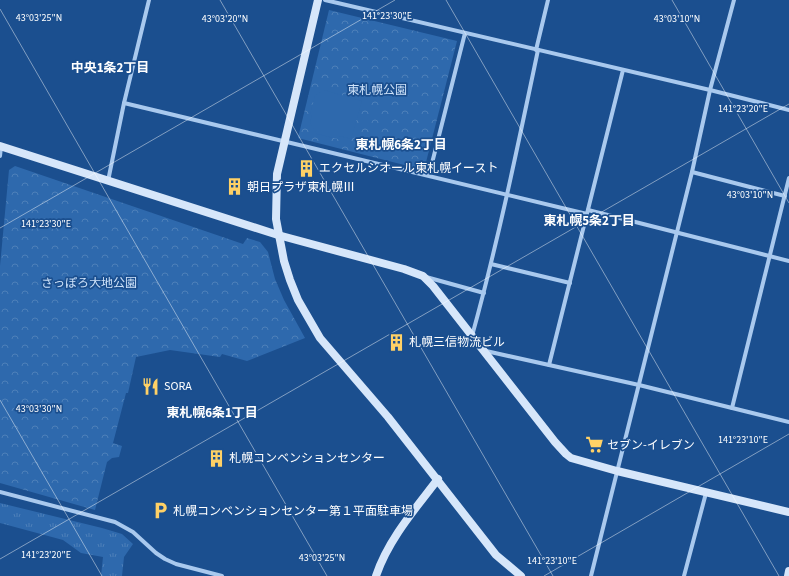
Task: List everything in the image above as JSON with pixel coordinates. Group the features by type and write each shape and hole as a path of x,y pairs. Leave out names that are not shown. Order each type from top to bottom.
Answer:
{"street":[{"path":"108,181 124,103 149,0"},
{"path":"318,0 277,174 276,219 278,235 284,261 295,294 308,320 320,338 388,417 496,555 521,576"},
{"path":"325,0 710,90 789,110"},
{"path":"472,336 484,293 507,194 548,0"},
{"path":"591,576 692,172 710,90 734,0"},
{"path":"429,175 466,33"},
{"path":"549,365 623,70"},
{"path":"124,103 285,140 789,261"},
{"path":"0,156 0,147 278,235 484,293"},
{"path":"692,172 785,196"},
{"path":"732,408 789,178"},
{"path":"491,264 570,284"},
{"path":"423,276 433,286 566,454 571,458 618,471 789,512"},
{"path":"483,350 639,385 789,422"},
{"path":"376,576 385,555 400,531 438,479"},
{"path":"0,492 115,522 134,532 156,553 165,559 176,564 222,576"},
{"path":"684,576 706,492"},
{"path":"788,576 789,571"}],"green space":[{"name":"東札幌公園","path":"329,10 457,41 424,170 298,138"},
{"path":"324,90 362,101 351,139 340,136 338,139 317,134 310,123 312,115 310,114 315,96"},
{"name":"さっぽろ大地公園","path":"15,166 243,244 247,238 260,242 268,252 275,279 284,300 305,338 247,361 222,354 220,357 170,350 136,357 128,393 126,393 113,443 122,446 119,457 112,458 107,462 95,510 0,483 0,266 9,170"},
{"path":"0,503 122,534 133,544 124,557 122,576 101,576 103,557 81,553 63,540 0,523"}],"place":[{"name":"エクセルシオール東札幌イースト","path":"306,168"},
{"name":"朝日プラザ東札幌Ⅲ","path":"234,187"},
{"name":"札幌三信物流ビル","path":"396,342"},
{"name":"SORA","path":"151,386"},
{"name":"セブン-イレブン","path":"594,445"},
{"name":"札幌コンベンションセンター","path":"216,458"},
{"name":"札幌コンベンションセンター第１平面駐車場","path":"160,511"}],"district":[{"name":"中央1条2丁目","path":"110,68"},
{"name":"東札幌6条2丁目","path":"401,145"},
{"name":"東札幌5条2丁目","path":"589,221"},
{"name":"東札幌6条1丁目","path":"212,413"}]}
